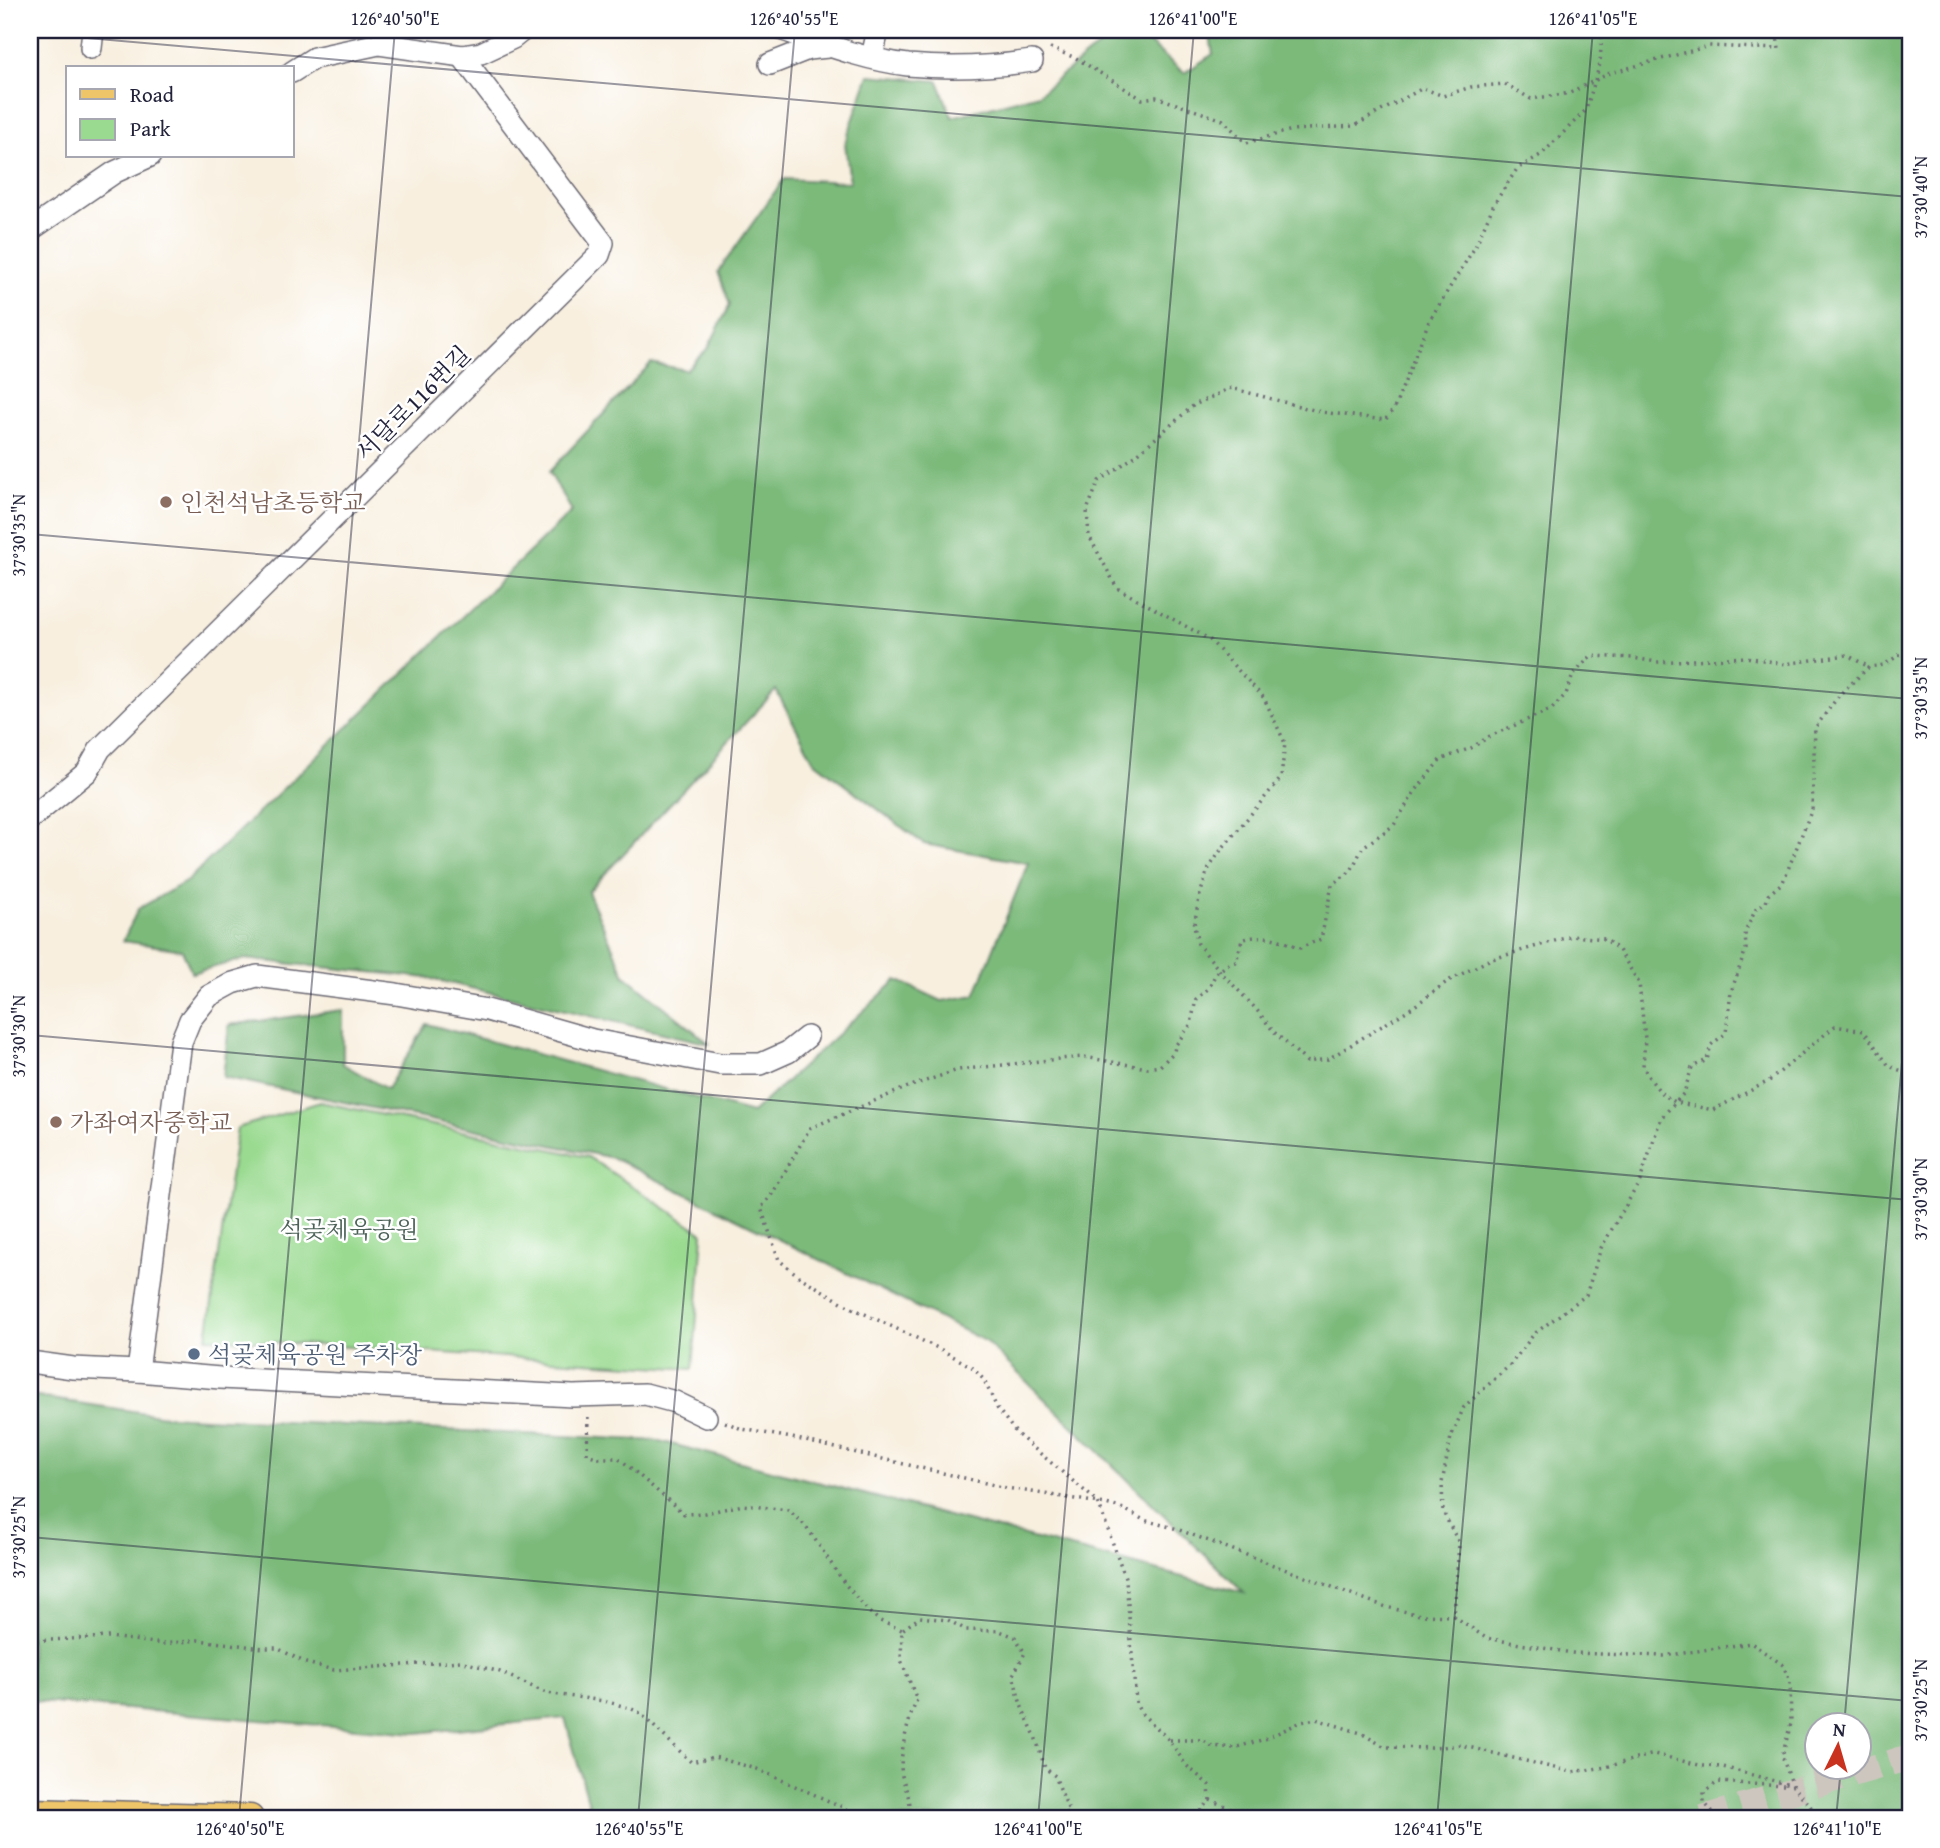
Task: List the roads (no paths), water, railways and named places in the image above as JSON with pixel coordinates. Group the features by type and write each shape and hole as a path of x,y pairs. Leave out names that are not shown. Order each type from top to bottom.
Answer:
{"main road":[{"path":"30,1812 250,1818"}],"lane":[{"path":"294,71 314,58 379,44 462,56 481,53 513,38 523,30"},
{"path":"783,30 831,46 908,65 990,67 1032,61"},
{"path":"872,57 878,30"},
{"path":"770,65 808,50 831,46"},
{"name":"서달로116번길","path":"30,820 86,772 100,749 599,255 603,243 462,56"},
{"path":"30,230 115,172 146,158"},
{"path":"138,1371 181,1042 190,1020 209,996 233,983 257,976 409,996 487,1010 593,1040 720,1064 761,1064 788,1052 807,1037"},
{"path":"30,1362 73,1368 220,1378 588,1395 645,1394 675,1402 706,1417"}],"tunnel":[{"path":"1703,1818 1910,1757"}],"place":[{"name":"인천석남초등학교","path":"166,502"},
{"name":"가좌여자중학교","path":"56,1122"},
{"name":"석곶체육공원 주차장","path":"194,1354"}],"park label":[{"name":"석곶체육공원","path":"349,1229"}]}
